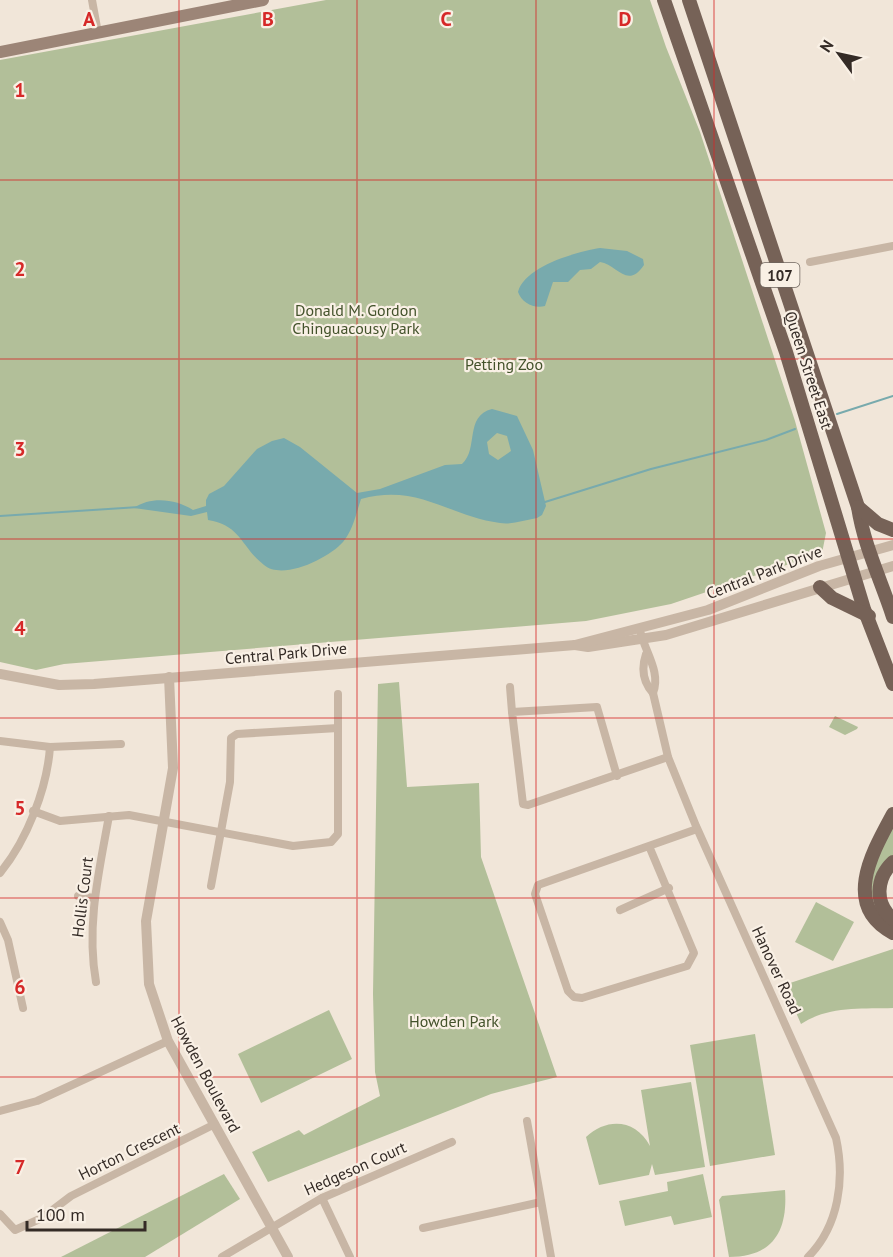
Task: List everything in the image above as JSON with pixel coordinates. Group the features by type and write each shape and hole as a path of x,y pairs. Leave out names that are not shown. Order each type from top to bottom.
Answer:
{"main road":[{"path":"0,52 263,0"},
{"name":"Queen Street East","path":"663,0 786,352 848,557 893,684"},
{"name":"Queen Street East","path":"689,0 858,507 869,551 890,599 893,617"},
{"path":"858,507 878,524 893,530"},
{"path":"820,587 832,598 869,616"},
{"path":"893,814 873,850 865,874 870,908 878,923 893,933"},
{"path":"893,862 884,874 879,889 883,908 893,919"}],"street":[{"path":"92,0 98,33"},
{"path":"810,262 893,246"},
{"name":"Central Park Drive","path":"641,634 819,566 893,544"},
{"name":"Central Park Drive","path":"0,674 59,685 575,645 591,638 641,634 666,635 893,566"},
{"name":"Hanover Road","path":"641,634 646,654 642,665 646,685 653,693 668,757 697,829 836,1138 841,1169 837,1203 831,1222 813,1255"},
{"name":"Howden Boulevard","path":"169,677 173,768 148,904 145,942 153,1002 168,1041 273,1226 288,1257"},
{"path":"510,687 523,804 528,806 668,757"},
{"path":"33,811 60,821 129,815 293,846 336,839 338,834 338,694"},
{"path":"512,712 597,707 617,776"},
{"path":"211,886 230,782 231,738 237,734 338,728"},
{"path":"0,741 50,747 121,744"},
{"path":"0,873 13,856 45,783 50,747"},
{"name":"Hollis Court","path":"96,982 91,954 94,898 109,816"},
{"path":"649,846 669,888 694,953 692,960 687,966 582,998 574,997 568,991 535,894 538,885 697,829"},
{"path":"620,910 669,888"},
{"path":"78,896 94,898"},
{"path":"0,922 8,940 24,1008"},
{"path":"0,1111 37,1101 168,1041"},
{"path":"526,1121 551,1257"},
{"name":"Horton Crescent","path":"0,1214 15,1230 28,1226 71,1196 215,1124"},
{"name":"Hedgeson Court","path":"225,1256 322,1198 452,1142"},
{"path":"322,1198 350,1257"},
{"path":"423,1228 541,1202"}],"green space":[{"name":"Donald M. Gordon Chinguacousy Park","path":"326,0 650,0 700,132 795,421 826,533 822,553 671,604 586,621 64,664 36,670 0,662 0,60"},
{"name":"Howden Park","path":"399,682 407,787 479,783 481,857 557,1077 491,1094 268,1182 252,1152 299,1130 304,1135 380,1096 375,1072 373,994 378,684"},
{"path":"835,716 858,727 857,729 845,735 829,727"},
{"path":"893,823 893,855 881,868 875,883 875,899 879,916 871,889 872,868"},
{"path":"816,902 854,922 833,961 795,942"},
{"path":"893,949 893,1008 834,1011 811,1018 801,1024 784,985"},
{"path":"329,1010 352,1059 261,1103 238,1054"},
{"path":"755,1034 775,1155 710,1166 690,1045"},
{"path":"691,1082 705,1167 655,1175 652,1164 649,1175 599,1185 586,1137 603,1126 621,1124 637,1130 650,1146 641,1090"},
{"path":"224,1174 240,1199 145,1257 61,1257"},
{"path":"703,1174 712,1217 674,1225 671,1216 625,1226 619,1201 668,1191 667,1182"},
{"path":"785,1190 784,1218 774,1239 766,1247 756,1252 729,1257 719,1200 722,1196"}],"water":[{"path":"600,248 627,251 643,259 644,265 638,272 627,276 600,262 591,269 580,270 568,282 553,282 545,306 541,307 525,302 520,296 518,292 523,283 541,268 565,257"},
{"path":"492,409 517,416 533,450 546,506 542,515 537,518 514,523 500,523 464,514 432,502 399,495 381,495 361,499 354,522 343,542 317,561 294,569 282,570 264,565 234,532 219,523 208,520 207,512 191,516 134,508 156,500 179,503 193,510 206,506 209,494 224,486 257,449 284,438 300,447 357,493 380,489 445,465 462,464 470,450 478,418","holes":["497,433 507,436 511,451 498,460 489,454 487,442"]}],"waterway":[{"path":"837,414 893,396"},
{"path":"545,502 651,469 766,440 795,429"},
{"path":"0,516 139,507"}],"park label":[{"name":"Petting Zoo","path":"504,364"}]}
